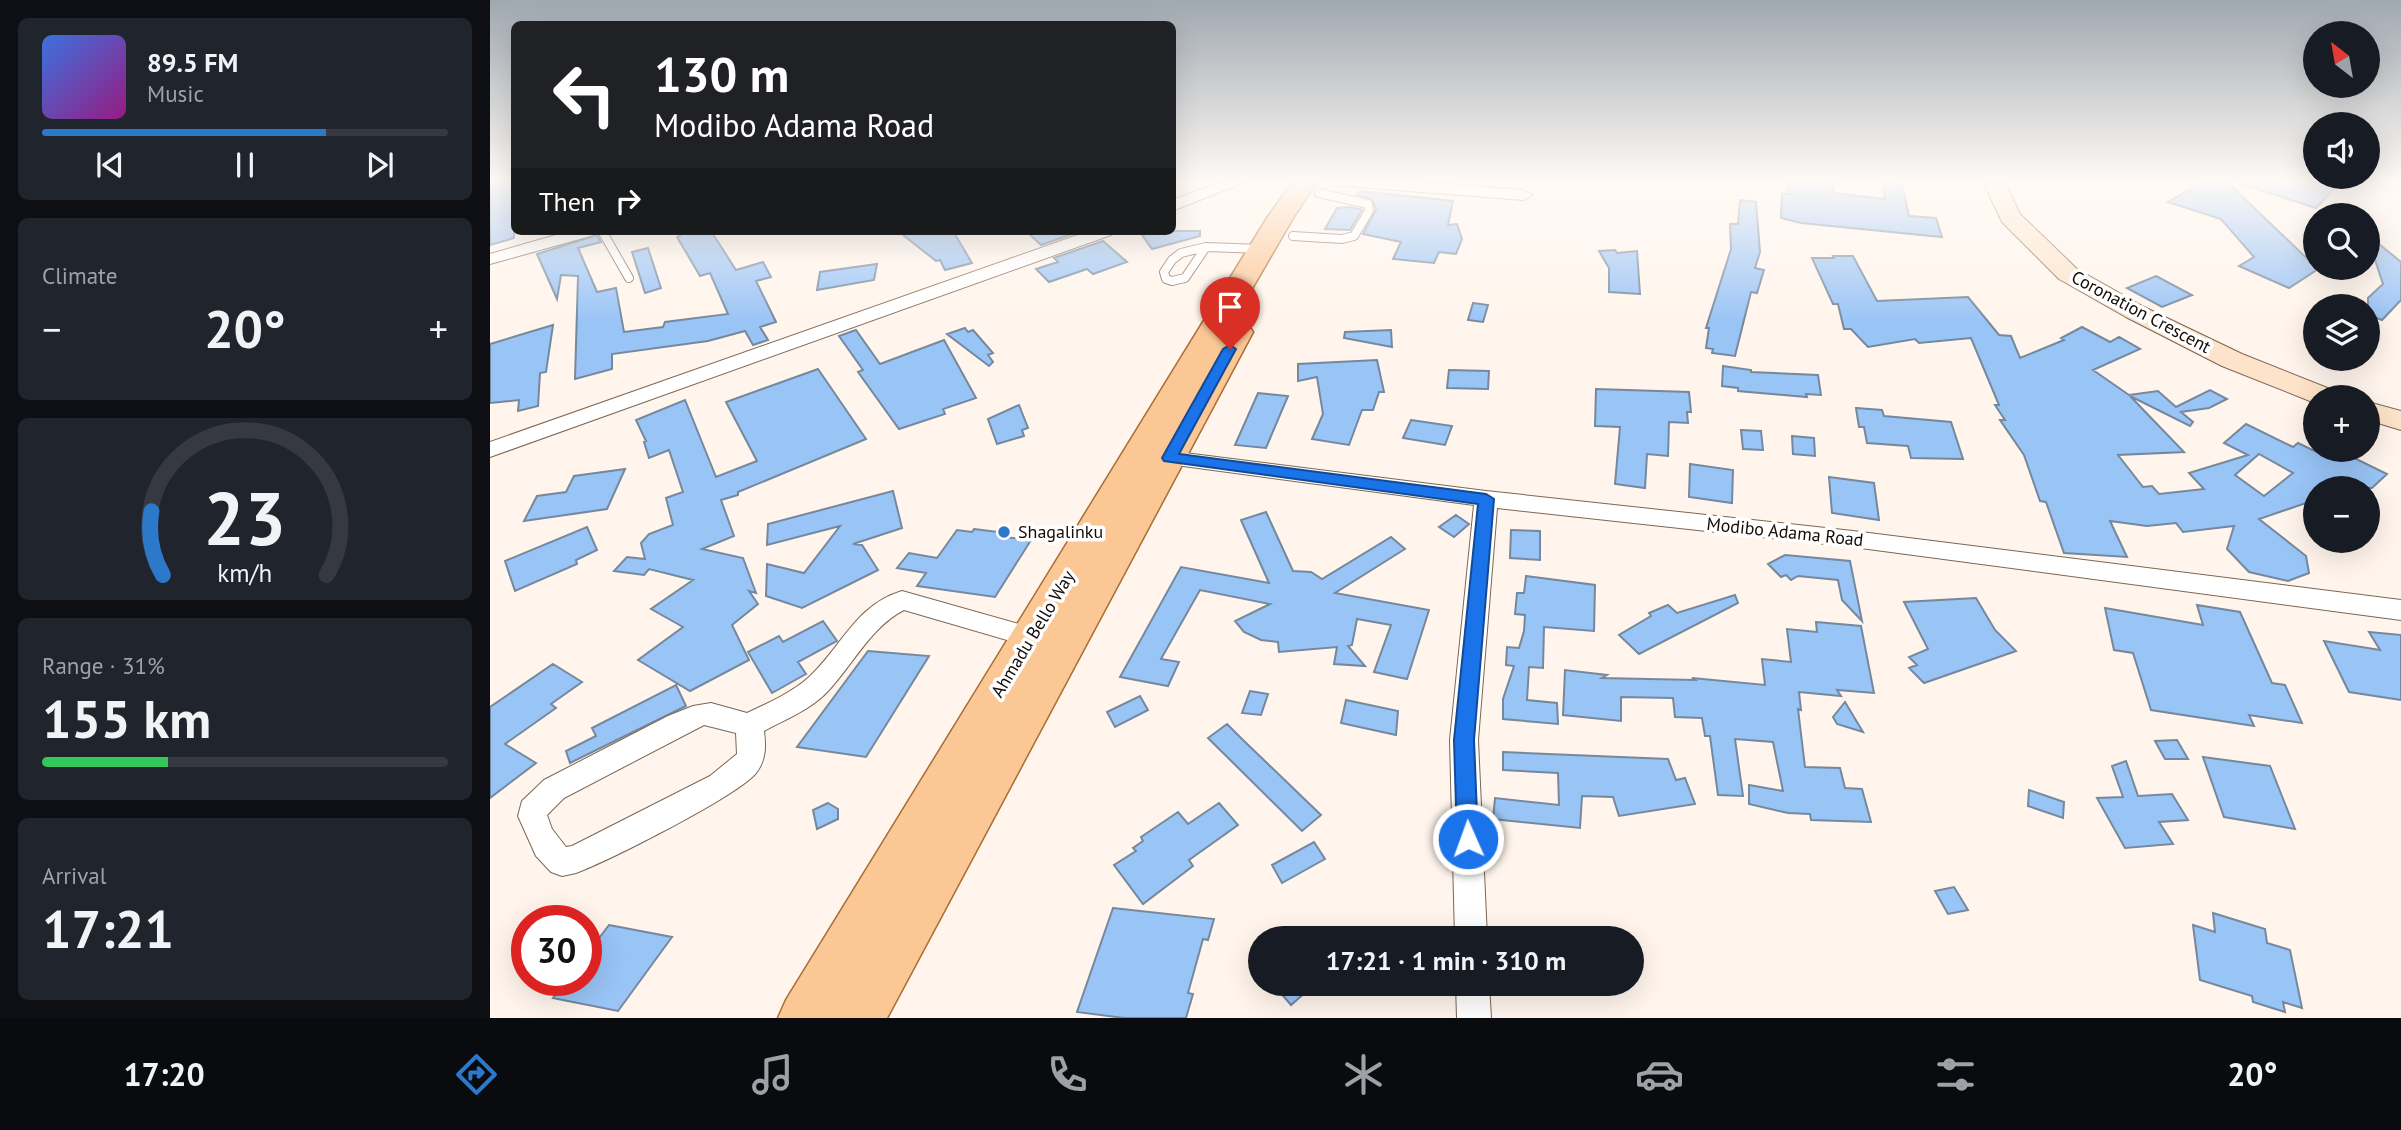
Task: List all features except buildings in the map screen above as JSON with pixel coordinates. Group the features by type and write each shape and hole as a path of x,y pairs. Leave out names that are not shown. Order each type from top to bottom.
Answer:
{"main road":[{"name":"Ahmadu Bello Way","path":"804,1018 1031,637 1289,228"},
{"name":"Coronation Crescent","path":"2020,228 2068,274 2135,312 2232,360 2303,388"},
{"name":"Ahmadu Bello Way","path":"859,1018 1169,458 1278,242"},
{"path":"2380,415 2401,421"}],"street":[{"path":"490,259 574,235"},
{"path":"490,450 1094,235"},
{"name":"Modibo Adama Road","path":"1169,458 1486,499 1853,539 2401,610"},
{"path":"1471,926 1464,740 1486,499"},
{"path":"749,725 754,751 751,761 738,773 720,785 576,859 562,862 554,858 532,818 532,810 554,789 678,724 703,714 749,725 795,702 818,685 880,611 891,603 902,600 1031,637"},
{"path":"1473,996 1474,1018"}],"lane":[{"path":"1206,247 1185,278 1172,281 1166,279 1164,272 1174,256 1181,251 1206,247 1342,239 1354,236 1359,228"},
{"path":"604,235 629,278"}],"place":[{"name":"Shagalinku","path":"1004,532"}],"route":[{"path":"1230,349 1169,458 1486,499 1464,740 1468,839"}]}
